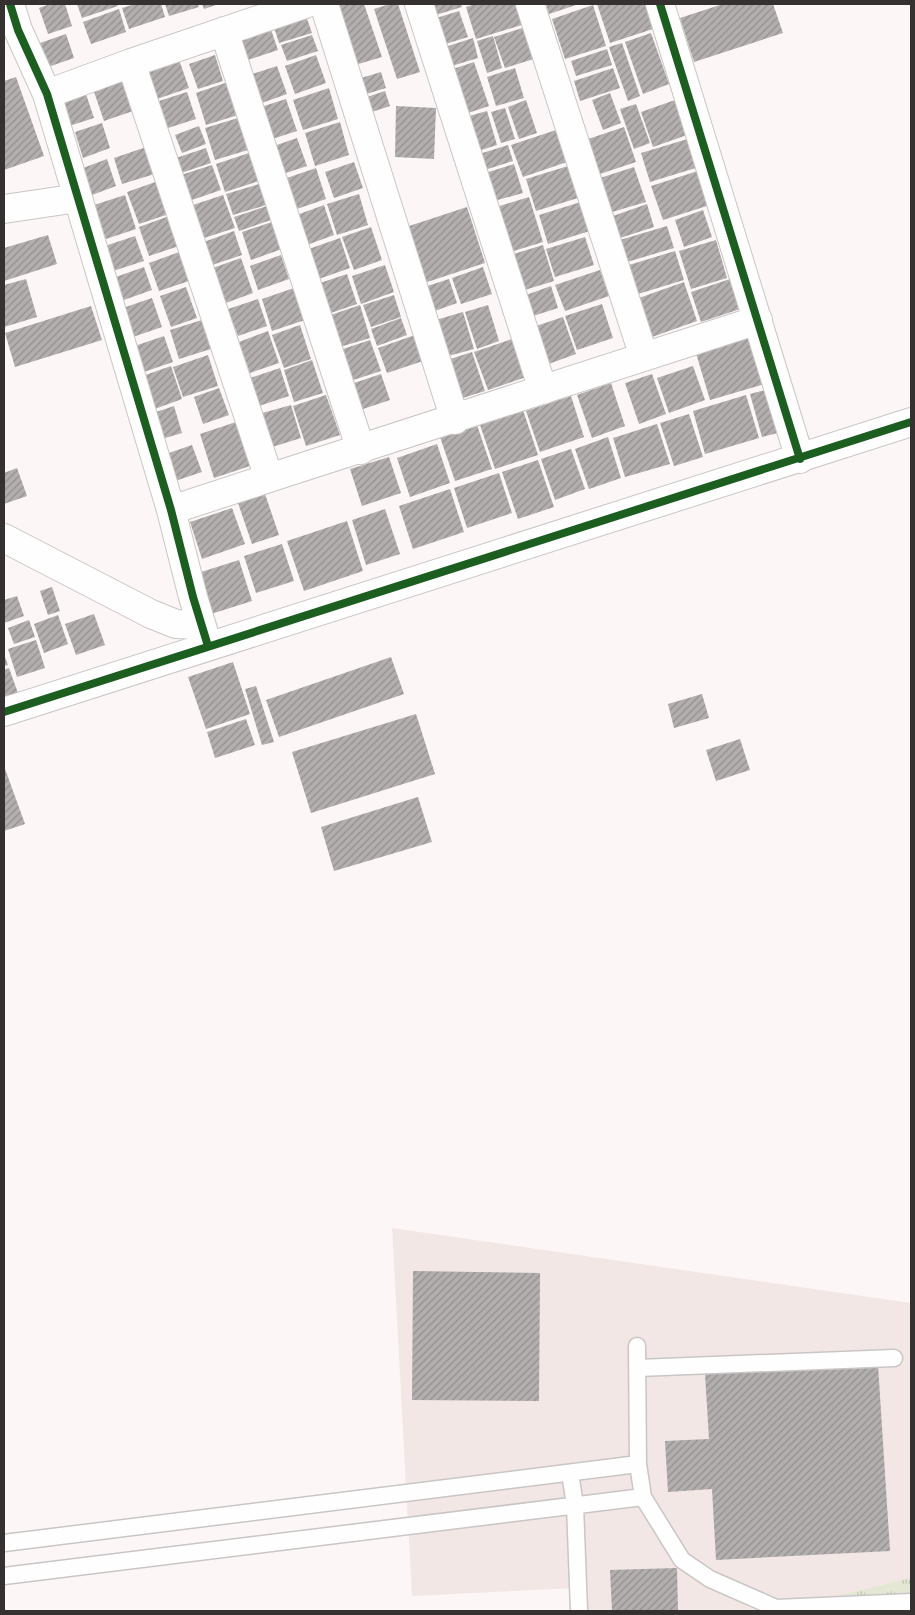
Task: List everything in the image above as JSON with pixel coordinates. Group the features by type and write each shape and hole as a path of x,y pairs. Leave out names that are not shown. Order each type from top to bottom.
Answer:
{"street":[{"path":"10,4 18,30 47,94 171,510 205,635"},
{"path":"47,94 131,63 305,4"},
{"path":"324,4 455,420"},
{"path":"419,4 543,390"},
{"path":"530,4 644,357"},
{"path":"660,4 800,459"},
{"path":"224,31 361,450"},
{"path":"131,63 269,478"},
{"path":"4,209 78,198"},
{"path":"171,510 455,420 758,320"},
{"path":"4,712 205,635 800,459 911,422"},
{"path":"4,538 151,614 205,635"}],"lane":[{"path":"637,1346 638,1464 643,1497 682,1560 710,1579 776,1610 911,1602"},
{"path":"638,1368 894,1358"},
{"path":"4,1544 638,1464"},
{"path":"570,1474 575,1505 579,1611"},
{"path":"4,1576 643,1497"}],"shaded area":[{"path":"392,1228 911,1303 911,1611 576,1611 574,1588 412,1596"}],"green space":[{"path":"911,1578 911,1611 775,1611"}],"building":[{"path":"50,4 65,4 72,26 48,34 39,8"},
{"path":"77,4 117,4 118,6 82,18"},
{"path":"135,4 161,4 165,17 129,29 122,8"},
{"path":"165,4 198,4 199,7 169,16"},
{"path":"202,4 219,4 204,9"},
{"path":"335,4 364,4 382,57 355,65"},
{"path":"390,4 398,4 420,72 397,79 374,9"},
{"path":"425,4 461,4 462,7 429,17"},
{"path":"475,4 522,4 528,23 476,39 466,7"},
{"path":"546,4 579,4 549,14"},
{"path":"597,4 645,4 653,29 610,43"},
{"path":"723,4 773,4 783,33 694,62 680,18"},
{"path":"593,5 606,46 565,59 552,19"},
{"path":"119,9 126,32 91,44 83,22"},
{"path":"304,10 312,33 279,43 272,21"},
{"path":"459,11 468,37 439,46 430,20"},
{"path":"268,21 278,50 245,61 236,33"},
{"path":"529,26 540,57 505,68 494,37"},
{"path":"651,33 669,84 643,94 625,42"},
{"path":"66,34 74,58 48,67 40,43"},
{"path":"312,35 318,51 287,61 281,45"},
{"path":"493,36 502,68 487,73 477,41"},
{"path":"473,38 478,58 445,68 439,49"},
{"path":"622,43 640,96 628,101 609,47"},
{"path":"607,49 612,65 576,76 571,61"},
{"path":"177,54 189,88 157,99 145,65"},
{"path":"215,55 223,81 198,89 189,64"},
{"path":"316,55 326,83 295,94 285,66"},
{"path":"474,62 489,106 462,115 447,71"},
{"path":"277,66 287,94 256,105 246,76"},
{"path":"515,68 524,98 496,106 487,77"},
{"path":"613,68 620,88 580,101 574,81"},
{"path":"123,72 136,110 104,121 91,83"},
{"path":"381,72 386,88 363,95 358,79"},
{"path":"16,77 44,156 4,170 4,81"},
{"path":"228,82 238,115 206,125 196,93"},
{"path":"83,85 94,118 66,127 55,95"},
{"path":"329,88 338,119 303,130 293,100"},
{"path":"385,91 390,106 363,115 358,100"},
{"path":"187,92 196,119 168,128 159,101"},
{"path":"610,93 621,123 603,130 592,100"},
{"path":"286,99 297,131 269,140 258,108"},
{"path":"526,100 537,133 519,139 508,107"},
{"path":"675,100 687,135 653,147 641,112"},
{"path":"636,104 650,143 634,149 620,109"},
{"path":"396,106 436,108 434,159 395,157"},
{"path":"505,108 515,139 501,143 491,112"},
{"path":"487,111 497,145 472,153 462,118"},
{"path":"238,118 248,150 215,160 205,128"},
{"path":"340,122 349,155 315,166 305,133"},
{"path":"102,123 110,148 83,158 75,132"},
{"path":"199,126 206,144 182,153 175,135"},
{"path":"624,127 636,162 600,174 588,139"},
{"path":"556,130 567,162 523,177 511,145"},
{"path":"297,138 307,166 280,175 271,147"},
{"path":"691,138 699,167 650,182 641,153"},
{"path":"508,145 513,161 478,172 473,156"},
{"path":"149,146 158,173 122,184 114,158"},
{"path":"206,148 211,163 181,173 176,158"},
{"path":"249,153 259,181 225,192 216,164"},
{"path":"107,159 116,186 92,195 83,168"},
{"path":"354,162 363,188 334,198 325,172"},
{"path":"514,164 523,193 487,203 479,175"},
{"path":"212,165 221,190 189,201 181,175"},
{"path":"568,166 578,198 536,211 526,179"},
{"path":"634,167 646,202 612,212 600,178"},
{"path":"316,168 326,199 288,212 278,181"},
{"path":"701,170 713,204 663,220 651,186"},
{"path":"161,180 172,213 139,224 127,192"},
{"path":"259,184 266,205 233,215 226,194"},
{"path":"359,194 368,225 337,235 327,204"},
{"path":"125,195 136,229 106,239 94,205"},
{"path":"223,195 235,228 201,239 190,206"},
{"path":"529,197 543,242 504,254 490,209"},
{"path":"584,201 593,230 548,244 539,215"},
{"path":"647,204 654,227 620,238 613,216"},
{"path":"324,205 334,235 304,246 294,216"},
{"path":"267,206 271,220 239,231 234,217"},
{"path":"467,207 485,263 418,285 400,229"},
{"path":"703,210 712,237 684,247 675,220"},
{"path":"172,215 182,245 149,256 139,227"},
{"path":"272,222 282,249 251,260 242,232"},
{"path":"667,226 674,248 627,262 620,240"},
{"path":"371,227 382,260 354,270 342,237"},
{"path":"234,231 242,255 209,266 201,243"},
{"path":"48,235 57,264 4,281 4,248"},
{"path":"135,236 144,261 113,271 105,246"},
{"path":"585,237 594,265 555,277 546,249"},
{"path":"340,238 350,268 316,280 306,250"},
{"path":"716,240 727,278 691,289 679,251"},
{"path":"543,245 554,281 515,293 504,257"},
{"path":"182,251 192,280 159,291 149,263"},
{"path":"675,251 684,280 638,294 629,265"},
{"path":"281,255 289,279 258,290 250,266"},
{"path":"241,258 253,293 223,304 210,269"},
{"path":"385,265 394,292 361,304 352,276"},
{"path":"144,267 152,290 121,301 113,278"},
{"path":"483,267 492,294 461,304 452,278"},
{"path":"600,270 609,296 565,311 555,285"},
{"path":"347,274 357,304 325,315 314,285"},
{"path":"736,277 746,307 701,322 691,292"},
{"path":"26,279 37,317 4,327 4,285"},
{"path":"449,279 457,303 429,313 421,288"},
{"path":"684,282 697,321 652,337 639,298"},
{"path":"551,286 558,308 533,316 526,295"},
{"path":"186,287 197,318 171,327 160,296"},
{"path":"294,288 305,320 272,331 262,299"},
{"path":"394,295 401,317 371,327 363,305"},
{"path":"152,298 162,327 127,339 117,310"},
{"path":"258,299 267,326 238,336 228,309"},
{"path":"602,304 613,338 577,350 565,316"},
{"path":"360,305 370,338 333,349 322,318"},
{"path":"488,305 499,341 477,349 465,312"},
{"path":"91,306 102,340 15,367 5,333"},
{"path":"463,312 474,349 441,358 429,322"},
{"path":"563,317 576,354 543,366 530,328"},
{"path":"401,318 407,335 377,346 371,329"},
{"path":"205,319 214,348 179,359 170,330"},
{"path":"300,325 311,359 284,368 272,335"},
{"path":"268,331 279,363 250,373 239,342"},
{"path":"757,332 772,382 710,400 695,350"},
{"path":"415,335 423,361 387,373 378,348"},
{"path":"164,336 173,362 135,375 126,349"},
{"path":"512,339 526,377 488,390 474,352"},
{"path":"370,340 381,371 344,383 334,352"},
{"path":"472,352 485,391 453,401 441,362"},
{"path":"208,355 218,386 183,397 173,367"},
{"path":"312,360 323,393 294,402 284,370"},
{"path":"171,366 182,399 152,410 140,377"},
{"path":"693,366 705,400 669,413 657,378"},
{"path":"280,368 289,396 256,407 247,379"},
{"path":"381,374 390,400 354,412 345,386"},
{"path":"652,374 666,414 639,424 625,383"},
{"path":"611,383 625,426 592,438 577,395"},
{"path":"777,387 789,430 762,437 750,394"},
{"path":"219,388 229,415 203,424 194,397"},
{"path":"326,395 340,435 306,446 293,406"},
{"path":"746,395 759,438 705,454 693,411"},
{"path":"571,396 584,437 540,452 526,411"},
{"path":"291,405 301,438 269,448 259,414"},
{"path":"174,406 182,433 155,441 147,415"},
{"path":"523,410 538,455 495,469 480,425"},
{"path":"689,414 703,457 674,466 660,423"},
{"path":"236,422 250,466 214,478 200,434"},
{"path":"657,424 670,464 625,477 613,438"},
{"path":"477,425 492,469 455,481 440,437"},
{"path":"608,437 621,478 589,489 575,449"},
{"path":"437,444 450,483 410,497 397,458"},
{"path":"192,445 202,472 172,482 163,455"},
{"path":"571,449 585,489 555,500 541,459"},
{"path":"389,457 401,493 362,506 350,469"},
{"path":"538,460 554,507 518,519 502,472"},
{"path":"17,468 27,496 4,504 4,473"},
{"path":"499,473 512,513 467,528 454,488"},
{"path":"450,489 464,532 413,549 399,506"},
{"path":"265,494 279,535 252,544 238,503"},
{"path":"232,508 245,544 202,559 190,522"},
{"path":"385,509 400,554 366,565 352,520"},
{"path":"347,521 363,571 304,591 287,541"},
{"path":"282,544 294,581 256,593 244,556"},
{"path":"239,560 252,601 211,614 198,573"},
{"path":"52,587 60,611 48,615 40,591"},
{"path":"17,596 24,616 4,623 4,600"},
{"path":"94,614 105,645 76,655 65,624"},
{"path":"58,615 68,644 44,653 34,624"},
{"path":"29,620 35,637 14,644 8,628"},
{"path":"36,640 45,668 17,677 8,649"},
{"path":"4,654 8,665 4,666"},
{"path":"391,657 404,694 279,737 266,700"},
{"path":"233,662 250,714 206,729 188,677"},
{"path":"9,668 18,693 4,698 4,670"},
{"path":"256,686 274,742 262,745 245,689"},
{"path":"702,694 709,718 674,728 668,704"},
{"path":"416,714 435,774 311,813 292,752"},
{"path":"246,719 255,745 215,758 207,732"},
{"path":"740,739 750,770 716,781 706,750"},
{"path":"4,766 25,824 4,831"},
{"path":"418,797 432,842 334,871 321,827"},
{"path":"413,1271 540,1273 539,1401 412,1400"},
{"path":"878,1365 890,1551 716,1560 712,1489 668,1492 665,1441 709,1439 705,1374"},
{"path":"677,1568 678,1611 612,1611 610,1570"}],"cycle path":[{"path":"10,4 18,30 47,94 171,510 193,597 208,646"},
{"path":"660,4 800,459"},
{"path":"4,712 911,422"}]}
